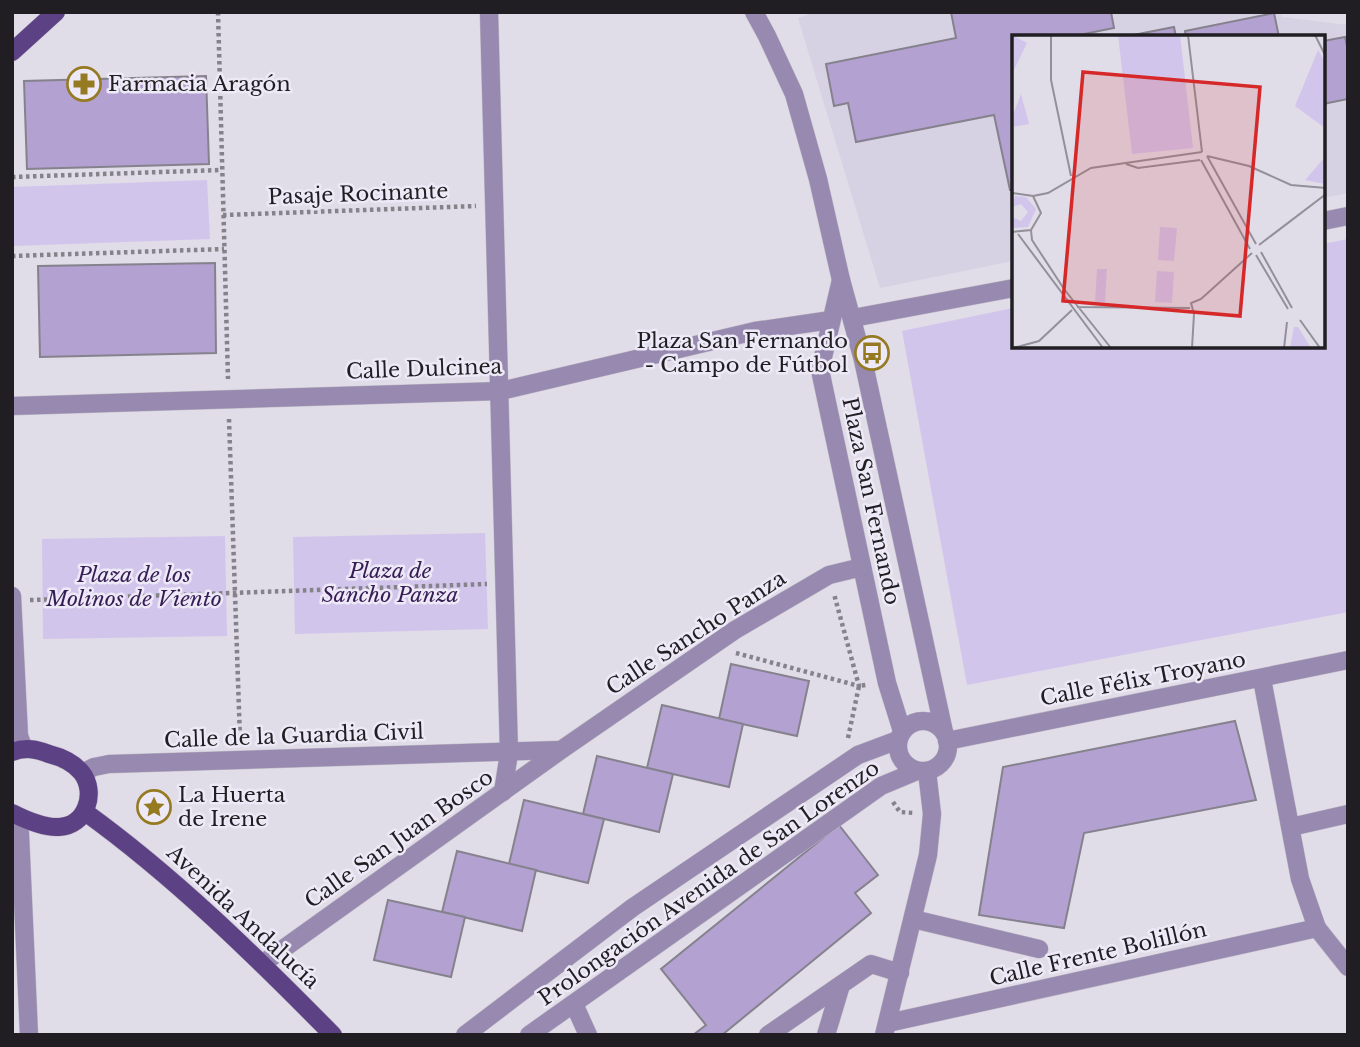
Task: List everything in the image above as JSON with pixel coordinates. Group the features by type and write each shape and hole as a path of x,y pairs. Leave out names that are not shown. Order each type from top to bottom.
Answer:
{"main road":[{"path":"12,52 57,12"},
{"path":"13,814 39,824 60,827 78,820 85,812 89,797 82,773 65,759 35,749 18,750"},
{"name":"Avenida Andalucía","path":"85,812 169,877 262,964 332,1035"}],"street":[{"path":"489,12 509,753 503,792"},
{"name":"Plaza San Fernando","path":"754,12 794,94 818,179 841,280 853,318 946,737"},
{"path":"768,36 770,12"},
{"path":"1325,221 1348,216"},
{"name":"Plaza San Fernando","path":"841,280 820,370 900,736"},
{"path":"853,318 1012,288"},
{"name":"Calle Dulcinea","path":"12,406 500,391 755,331 831,320"},
{"name":"Calle Sancho Panza","path":"561,750 711,646 829,575 862,567"},
{"path":"12,599 18,750"},
{"name":"Calle Félix Troyano","path":"946,737 1262,679 1348,660"},
{"path":"1262,679 1300,879 1317,928 1348,967"},
{"path":"918,721 937,725 946,737 947,751 936,767 922,771 908,767 901,759 898,750 900,736 909,724 918,721"},
{"name":"Prolongación Avenida de San Lorenzo","path":"466,1035 632,908 858,755 900,736"},
{"name":"Calle de la Guardia Civil","path":"82,773 109,764 561,750"},
{"name":"Calle San Juan Bosco","path":"262,964 561,750"},
{"path":"886,1029 929,841 932,814 922,771"},
{"name":"Prolongación Avenida de San Lorenzo","path":"542,1031 574,1004 881,786 922,771"},
{"path":"13,814 20,834 29,1035"},
{"path":"1291,827 1348,814"},
{"path":"913,919 1039,948"},
{"name":"Calle Frente Bolillón","path":"886,1029 1317,928"},
{"path":"768,1035 871,964 900,973"},
{"path":"826,1035 841,985"},
{"path":"574,1004 588,1035"}],"path":[{"path":"12,177 222,170"},
{"name":"Pasaje Rocinante","path":"223,215 495,205"},
{"path":"12,256 225,250"},
{"path":"711,646 859,685 829,575"},
{"path":"12,599 235,594 505,583"}],"shaded area":[{"path":"816,12 1281,12 1282,17 1348,25 1348,193 1325,198 1325,35 1012,35 1012,261 880,288 798,18"}],"green space":[{"path":"207,180 210,239 14,246 12,187"},
{"path":"1348,239 1348,612 967,685 902,331 1012,308 1012,348 1325,348 1325,244"},
{"name":"Plaza de Sancho Panza","path":"485,533 488,629 295,634 293,537"},
{"name":"Plaza de los Molinos de Viento","path":"225,536 227,636 43,639 42,539"}],"building":[{"path":"951,12 1111,12 1114,28 1079,35 1012,35 1012,190 994,115 856,142 848,103 834,106 826,64 956,38"},
{"path":"1274,13 1279,35 1186,35 1185,31"},
{"path":"1174,27 1176,35 1133,35"},
{"path":"1345,37 1348,51 1348,99 1325,104 1325,41"},
{"path":"206,76 209,164 27,169 24,81"},
{"path":"215,263 216,353 40,357 38,266"},
{"path":"731,664 809,681 797,736 719,719"},
{"path":"662,705 743,724 729,787 647,768"},
{"path":"1235,721 1256,800 1084,833 1064,928 979,915 1003,767"},
{"path":"597,756 673,774 659,832 583,814"},
{"path":"524,800 604,819 588,883 509,864"},
{"path":"839,825 878,875 855,893 871,913 722,1035 693,1035 706,1025 661,969"},
{"path":"457,851 536,870 522,931 442,912"},
{"path":"388,900 465,917 451,977 374,960"}],"place":[{"name":"Farmacia Aragón","path":"84,84"},
{"name":"Plaza San Fernando - Campo de Fútbol","path":"872,353"},
{"name":"La Huerta de Irene","path":"154,807"}]}
